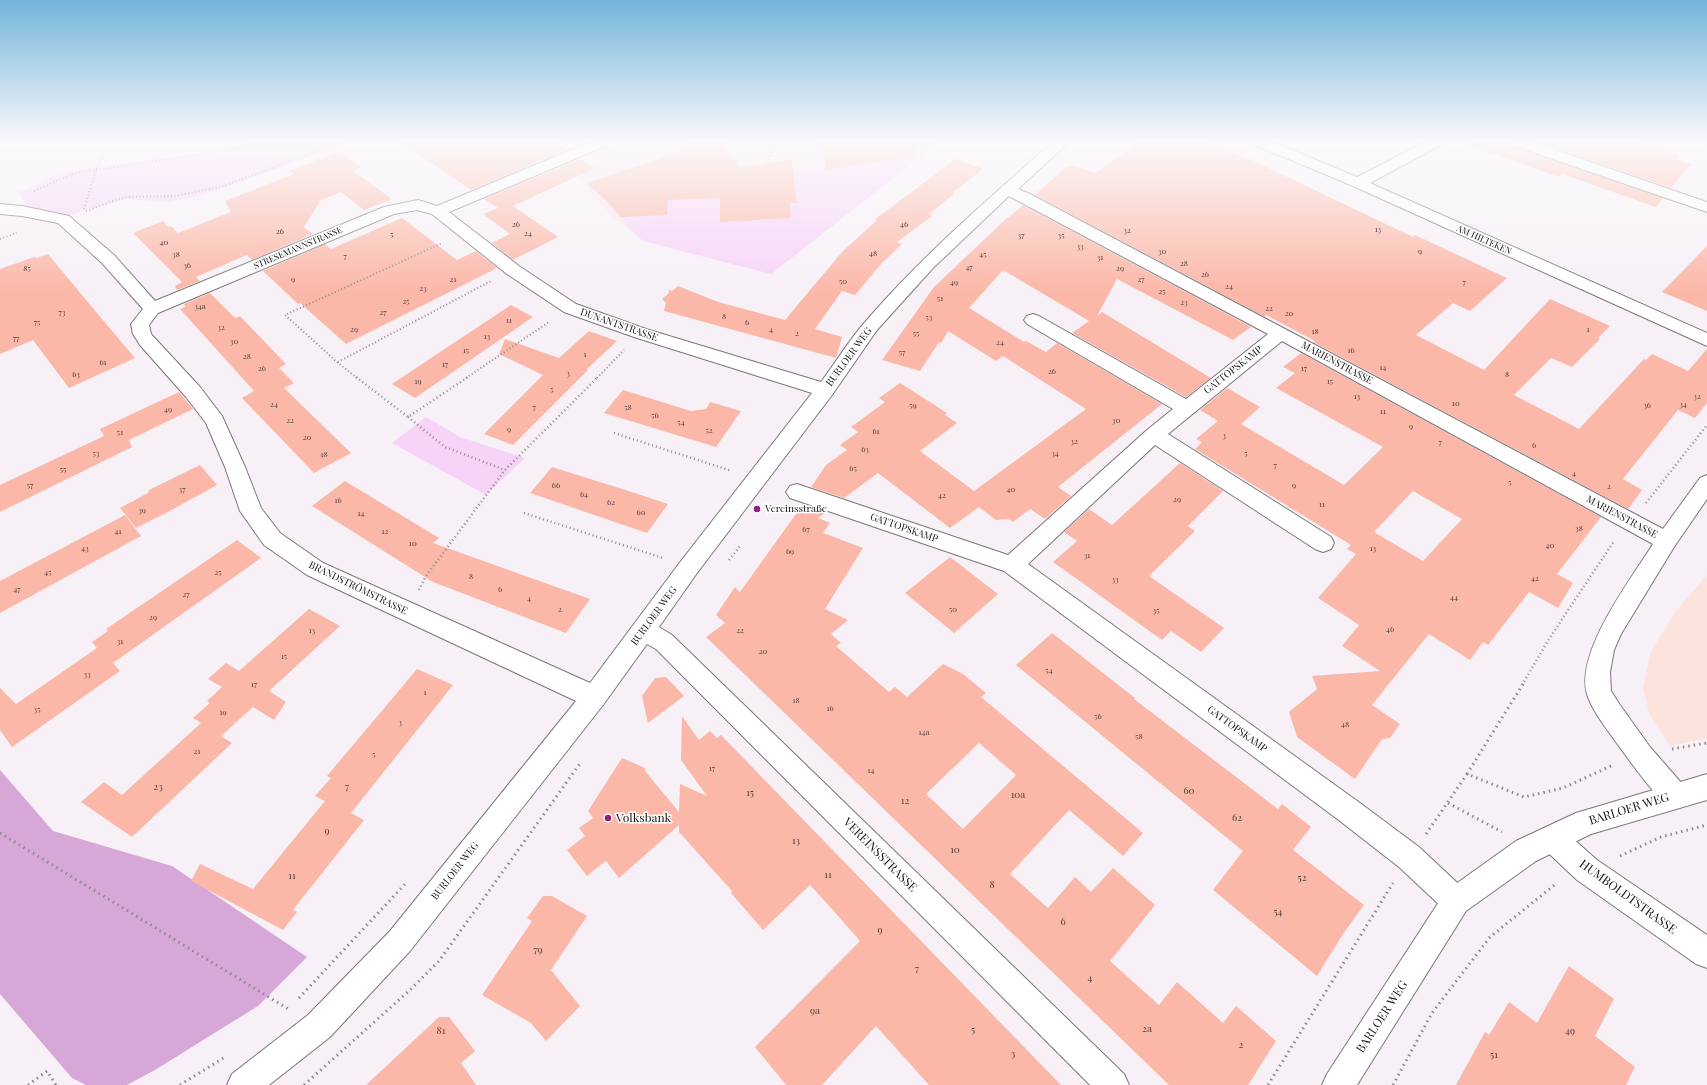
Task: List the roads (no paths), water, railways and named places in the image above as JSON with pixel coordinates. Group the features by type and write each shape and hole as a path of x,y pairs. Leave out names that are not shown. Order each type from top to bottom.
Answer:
{"street":[{"path":"438,211 483,193"},
{"name":"BURLOER WEG","path":"242,1085 319,1026 400,941 594,697 689,567 825,390 871,326 927,264 1004,193"},
{"name":"MARIENSTRASSE","path":"1014,193 1281,333 1666,540"},
{"name":"AM HILTEKEN","path":"1379,193 1707,340"},
{"path":"1665,193 1707,207"},
{"name":"STRESEMANNSTRASSE","path":"152,309 390,210 418,205 438,211"},
{"path":"0,209 22,211 63,219 108,259 152,309"},
{"name":"DUNANTSTRASSE","path":"438,211 513,270 570,308 640,334 825,390"},
{"name":"BRANDSTRÖMSTRASSE","path":"152,309 140,324 142,334 146,341 193,392 215,421 235,466 251,511 272,539 315,569 594,697"},
{"path":"1033,320 1186,408"},
{"name":"GATTOPSKAMP","path":"1012,565 1154,435 1281,333"},
{"path":"1154,435 1323,543"},
{"name":"BARLOER WEG","path":"1338,1085 1456,900 1526,851 1552,838 1586,822 1675,795 1610,713 1599,693 1598,672 1602,650 1609,636 1666,540 1707,483"},
{"name":"GATTOPSKAMP","path":"797,492 1012,565 1350,812 1408,857 1456,900"},
{"name":"VEREINSSTRASSE","path":"644,630 664,642 1113,1085"},
{"path":"1675,795 1707,787"},
{"name":"HUMBOLDTSTRASSE","path":"1552,838 1587,870 1707,953"}],"place":[{"name":"Vereinsstraße","path":"757,509"},
{"name":"Volksbank","path":"608,818"}]}
